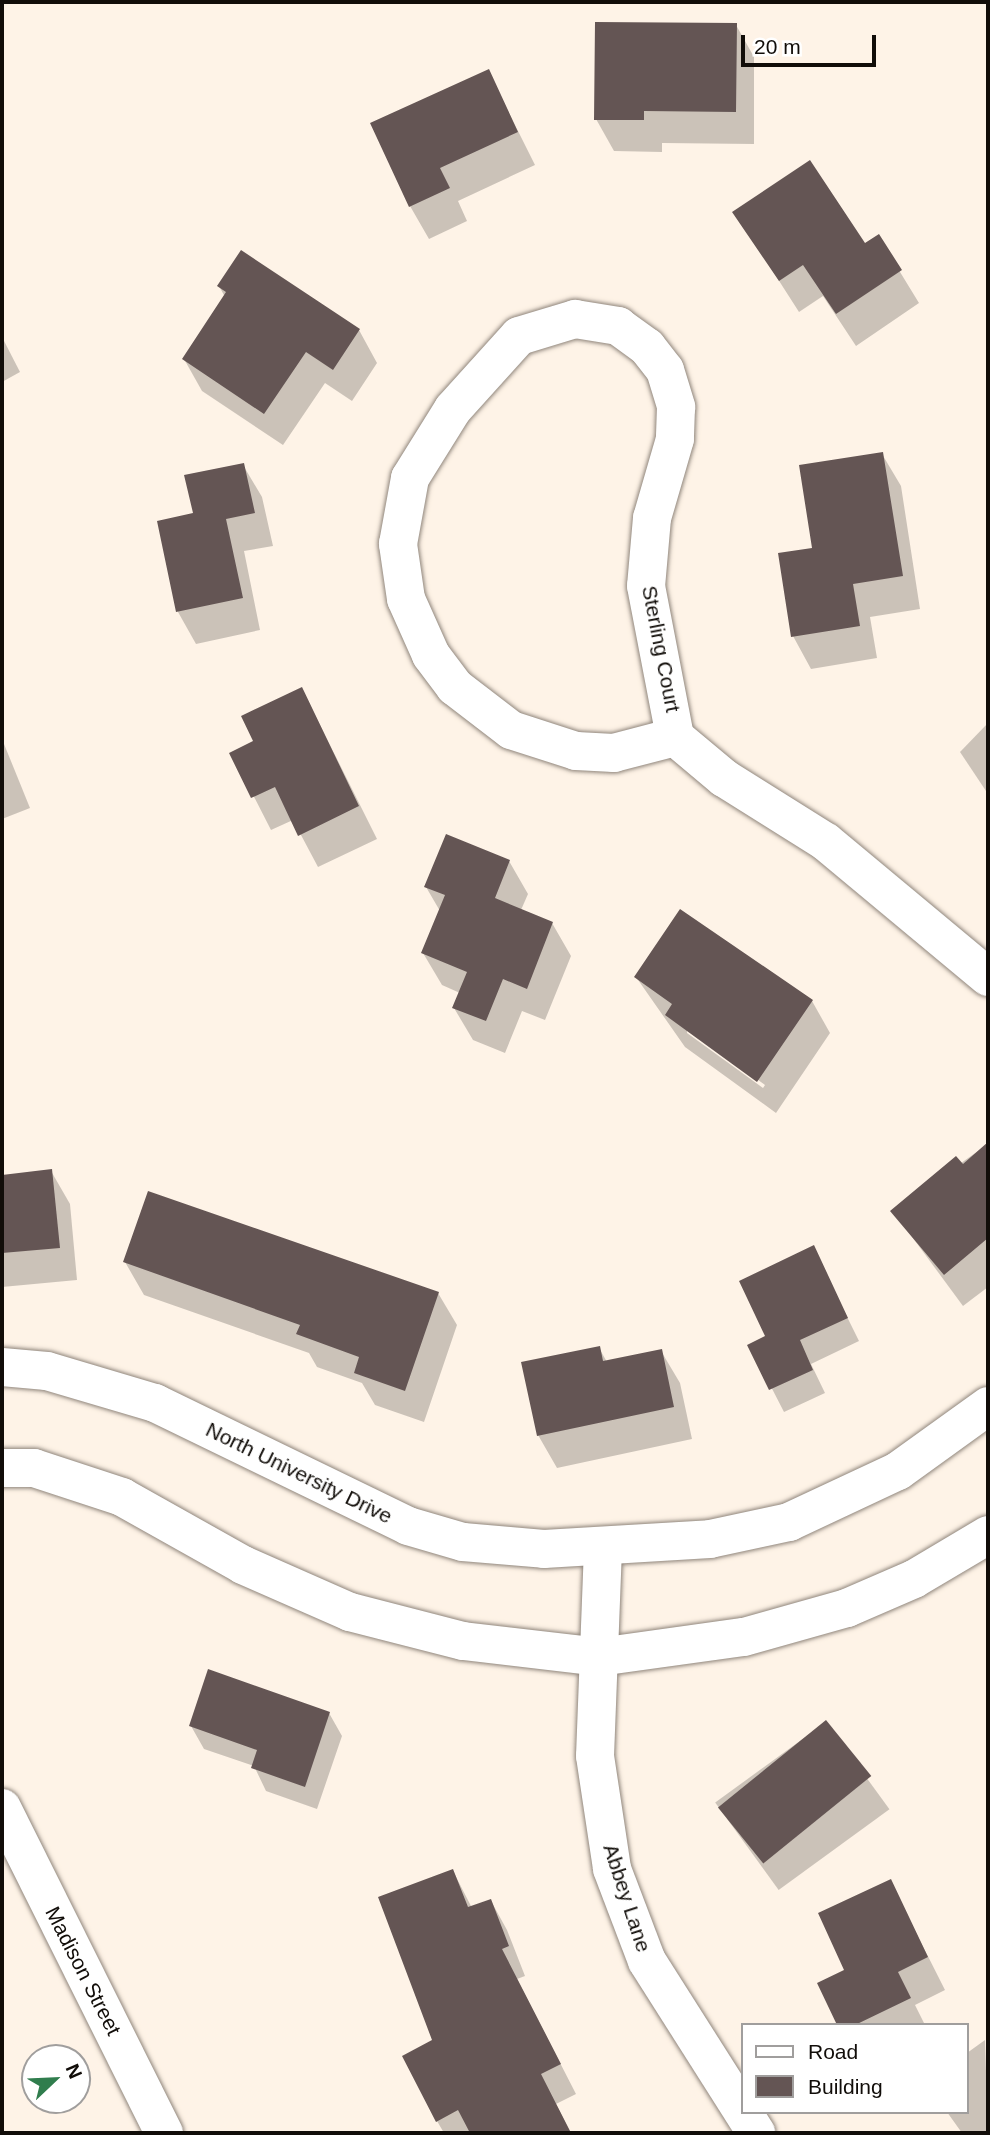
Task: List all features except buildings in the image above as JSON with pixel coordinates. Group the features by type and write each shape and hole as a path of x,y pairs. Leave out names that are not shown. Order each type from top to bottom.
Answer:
{"street":[{"name":"Sterling Court","path":"675,737 614,753 576,751 511,730 455,687 431,655 406,599 399,512 410,478 453,409 504,348 544,326 575,319 618,326 648,347 665,370 676,407 675,439 652,518 646,586 675,737 724,778 826,842 988,976"},
{"name":"North University Drive","path":"2,1367 47,1371 155,1403 340,1498 419,1529 463,1542 603,1548 710,1539 789,1522 898,1471 988,1406"},
{"path":"2,1468 34,1468 122,1497 243,1565 350,1612 463,1641 599,1657 744,1637 847,1608 914,1579 988,1535"},
{"name":"Abbey Lane","path":"603,1548 595,1756 612,1869 647,1961 741,2109"},
{"name":"Madison Street","path":"2,1808 164,2133"},
{"name":"Abbey Lane","path":"744,2114 756,2133"}]}
